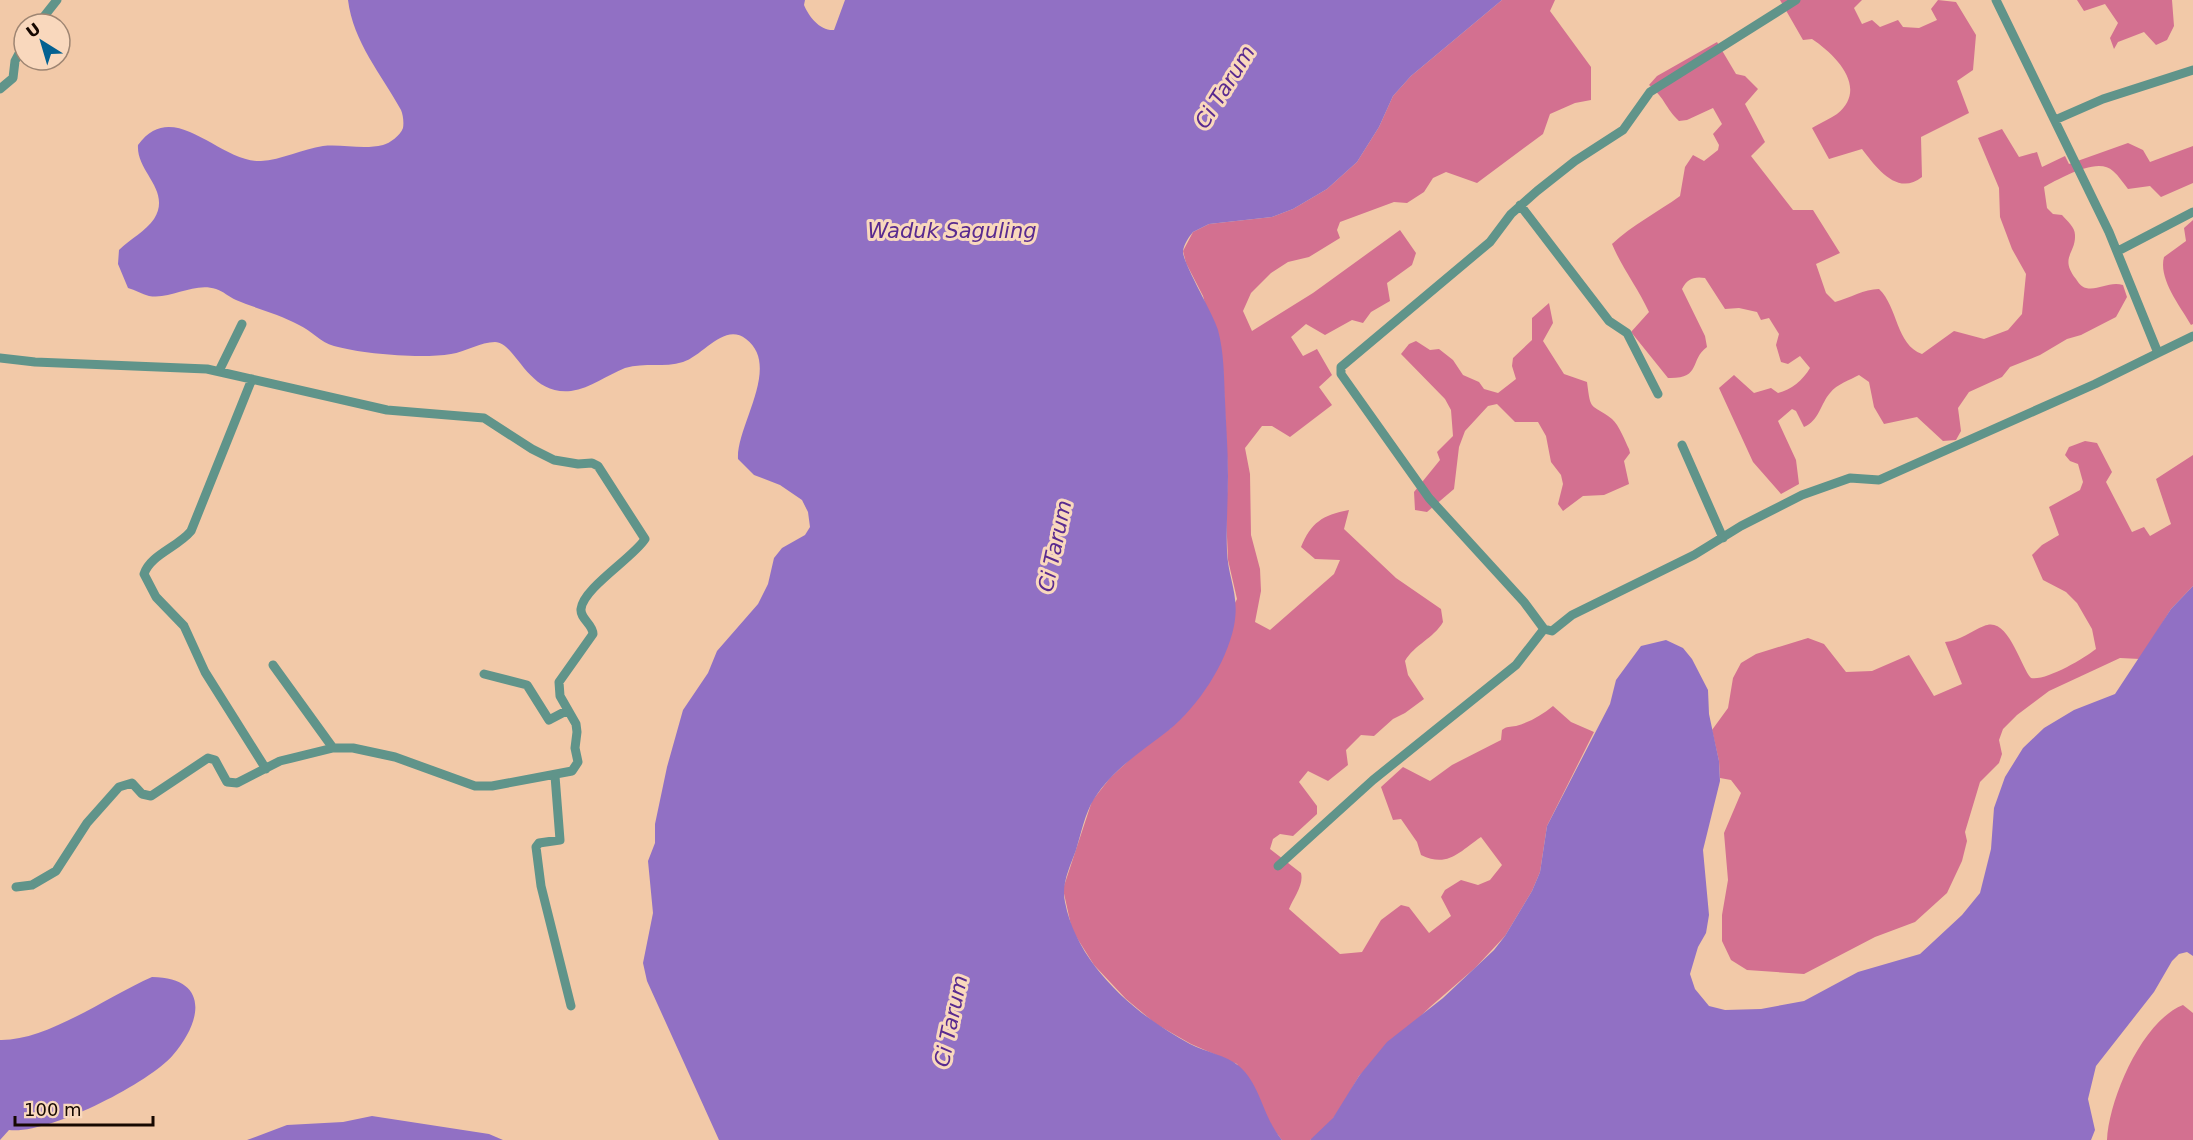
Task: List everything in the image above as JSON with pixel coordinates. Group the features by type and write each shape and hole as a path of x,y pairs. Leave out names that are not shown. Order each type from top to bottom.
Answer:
{"street":[{"path":"48,12 57,0"},
{"path":"1796,0 1650,92 1623,130 1575,161 1520,205 1490,242 1352,355 1341,367 1340,371 1429,498 1524,602 1544,628 1552,631 1572,615 1631,588 1802,495 1850,478 1880,480 2095,384 2193,336"},
{"path":"1996,0 2118,251 2158,353"},
{"path":"2055,120 2103,99 2193,70"},
{"path":"0,89 13,78 14,72"},
{"path":"1520,205 1605,316 1627,333 1658,394"},
{"path":"2118,251 2193,212"},
{"path":"219,371 242,324"},
{"path":"0,358 35,362 219,371 387,410 484,418 547,457 568,463 592,463 598,466 645,538 594,588 581,608 581,612 593,629 593,634 559,682 558,689 576,724 578,762 573,771 492,786 475,786 386,755 353,748 333,748 303,754 237,783 231,783 225,779 212,758 151,795 142,794 136,786 127,783 109,797 87,823 56,871 32,885 16,887"},
{"path":"252,379 191,531 183,541 153,560 144,574 156,597 184,626 209,680 266,769"},
{"path":"1682,445 1723,538"},
{"path":"1278,866 1373,780 1516,665 1544,628"},
{"path":"273,665 333,748"},
{"path":"484,674 527,685 549,720 568,710"},
{"path":"555,776 560,840 539,843 536,847 541,886 571,1005"}],"shaded area":[{"path":"1502,0 1555,0 1550,11 1591,67 1591,100 1575,103 1550,114 1543,134 1477,183 1446,172 1433,178 1424,192 1407,203 1394,202 1340,222 1337,230 1340,238 1309,257 1288,262 1271,273 1251,293 1243,311 1252,331 1313,293 1400,230 1416,253 1412,265 1387,283 1390,301 1371,312 1363,323 1352,320 1325,335 1306,324 1291,337 1303,356 1317,349 1332,375 1319,387 1332,405 1290,437 1272,426 1262,426 1245,448 1250,474 1251,535 1260,569 1261,591 1255,622 1270,630 1334,574 1340,560 1315,559 1301,547 1313,526 1319,521 1349,510 1344,529 1396,578 1441,609 1443,622 1435,633 1413,650 1405,661 1408,675 1424,699 1393,719 1374,736 1361,735 1346,750 1348,765 1328,781 1308,771 1299,782 1317,806 1317,814 1293,836 1280,834 1273,839 1270,849 1301,873 1300,886 1289,909 1340,954 1362,952 1381,920 1401,905 1409,907 1429,933 1451,916 1441,897 1445,890 1461,880 1478,885 1490,880 1502,865 1481,837 1459,853 1446,859 1430,859 1421,855 1417,842 1401,819 1393,820 1381,787 1403,767 1430,781 1452,765 1501,740 1502,730 1531,720 1553,706 1571,722 1594,732 1547,826 1540,872 1532,891 1505,936 1475,968 1430,1007 1359,1076 1338,1112 1317,1136 1310,1140 1282,1140 1237,1064 1191,1044 1156,1024 1126,999 1094,965 1072,930 1063,889 1092,801 1110,778 1141,749 1171,728 1237,599 1228,560 1226,513 1228,477 1223,370 1203,296 1186,263 1183,251 1193,232 1209,224 1272,217 1293,209 1327,189 1357,162 1379,127 1393,96 1411,76"},
{"path":"1780,0 1862,0 1854,8 1862,24 1872,20 1880,27 1898,20 1903,27 1919,28 1937,20 1931,9 1938,0 1956,2 1976,35 1973,70 1957,81 1969,113 1921,137 1922,177 1904,184 1896,182 1881,171 1862,149 1829,159 1812,128 1837,114 1846,104 1850,94 1846,73 1831,54 1812,39 1803,40"},
{"path":"2077,0 2172,0 2174,26 2167,40 2156,45 2144,32 2118,42 2114,49 2110,38 2118,23 2105,4 2084,11"},
{"path":"1717,42 1736,74 1745,76 1758,89 1745,104 1765,142 1751,156 1793,210 1813,210 1840,253 1816,264 1826,293 1835,302 1862,292 1879,289 1890,305 1907,343 1922,354 1954,331 1984,339 2008,330 2022,314 2026,274 2012,249 2000,217 1999,188 1978,138 2002,129 2019,157 2037,152 2042,167 2065,156 2069,164 2128,143 2143,150 2150,162 2193,146 2193,183 2161,197 2150,186 2128,189 2113,171 2098,166 2078,170 2044,187 2047,208 2053,214 2062,215 2074,229 2075,241 2068,260 2071,272 2079,283 2090,289 2113,284 2123,285 2127,297 2116,317 2081,335 2067,339 2040,355 2010,367 2002,377 1969,392 1958,408 1961,431 1956,440 1943,441 1917,417 1884,424 1874,407 1869,382 1859,375 1833,390 1813,421 1804,427 1796,411 1792,409 1778,421 1796,460 1799,484 1781,494 1753,462 1719,388 1734,375 1754,393 1771,388 1778,393 1796,384 1810,368 1800,356 1788,364 1781,362 1776,345 1779,334 1769,318 1761,320 1757,312 1739,308 1725,309 1705,278 1697,277 1686,283 1682,289 1705,336 1707,347 1698,357 1691,372 1679,377 1668,378 1631,332 1649,312 1612,244 1680,196 1685,167 1693,155 1704,161 1718,150 1719,145 1713,134 1722,124 1713,108 1687,120 1679,121 1649,85 1657,76"},
{"path":"2193,220 2193,324 2191,325 2167,283 2163,266 2164,257 2186,241 2184,228"},
{"path":"1549,303 1553,323 1543,341 1564,374 1587,382 1593,406 1617,425 1630,453 1624,461 1629,484 1604,495 1583,496 1563,511 1558,504 1563,484 1561,475 1551,462 1546,436 1538,422 1515,422 1497,404 1488,406 1465,431 1459,447 1454,489 1427,512 1415,510 1414,492 1440,460 1437,452 1453,436 1451,410 1445,399 1401,354 1409,344 1416,341 1430,350 1439,349 1453,360 1463,375 1479,382 1484,389 1498,393 1516,379 1512,366 1513,358 1532,340 1532,318"},
{"path":"2085,441 2097,443 2112,472 2106,482 2132,532 2144,527 2150,536 2171,524 2156,479 2193,455 2193,586 2171,609 2140,659 2120,658 2049,691 2017,715 2003,729 1999,740 2002,754 1999,763 1980,782 1965,832 1967,841 1962,861 1947,893 1915,922 1875,937 1804,974 1747,970 1731,960 1722,941 1722,915 1728,880 1724,833 1741,793 1731,780 1720,778 1719,761 1712,730 1728,708 1733,678 1741,663 1756,654 1808,638 1824,644 1846,672 1872,671 1909,655 1934,696 1962,684 1945,642 1961,638 1984,626 1992,625 2007,634 2031,678 2055,673 2096,649 2092,629 2077,603 2066,592 2043,580 2032,555 2042,545 2059,535 2049,507 2080,490 2083,482 2078,464 2070,461 2065,455 2069,447"},
{"path":"2183,1005 2193,1013 2193,1140 2107,1140 2114,1104 2130,1063 2154,1027 2168,1014"}],"water":[{"name":"Waduk Saguling","path":"348,0 805,0 804,5 812,18 824,28 834,30 845,0 1502,0 1411,76 1393,96 1379,127 1357,162 1327,189 1293,209 1272,217 1209,224 1193,232 1183,251 1187,266 1215,322 1221,347 1228,457 1227,551 1236,605 1234,626 1218,669 1191,709 1169,730 1119,770 1094,799 1067,876 1064,895 1072,925 1082,947 1112,986 1130,1003 1170,1032 1190,1044 1228,1059 1239,1066 1252,1082 1270,1122 1282,1140 719,1140 647,981 643,963 653,913 648,861 655,843 655,824 667,767 683,710 708,673 717,651 758,604 768,584 774,558 782,548 805,535 810,527 808,512 802,500 780,485 754,475 738,459 739,445 759,380 760,364 756,351 746,339 738,335 730,335 722,337 683,362 669,365 632,366 578,389 556,390 533,378 510,350 502,344 495,342 456,353 424,356 392,355 346,349 329,344 304,327 236,300 216,289 207,287 190,289 157,297 146,295 128,288 118,264 119,250 151,223 158,209 159,199 142,164 138,145 152,132 166,127 182,129 245,159 261,161 323,146 383,145 400,134 403,128 402,112 362,44"},
{"path":"2193,586 2193,956 2187,952 2179,954 2172,961 2154,992 2096,1066 2088,1099 2095,1130 2091,1140 1310,1140 1333,1118 1359,1076 1387,1042 1443,998 1494,950 1505,936 1532,891 1540,872 1547,826 1610,704 1616,680 1641,646 1666,640 1683,648 1692,659 1708,690 1709,714 1719,761 1720,781 1703,850 1709,915 1706,933 1698,947 1690,974 1695,989 1709,1006 1725,1010 1761,1009 1804,1001 1858,972 1920,954 1962,915 1980,893 1991,849 1994,808 2005,777 2023,748 2044,728 2074,710 2115,694 2171,609"},
{"path":"152,977 170,979 184,985 192,993 195,1003 195,1015 190,1028 173,1055 142,1080 96,1105 47,1124 9,1130 0,1140 0,1040 18,1038 57,1026"},
{"path":"372,1116 489,1134 503,1140 247,1140 287,1125 343,1122"}],"water label":[{"name":"Ci Tarum","path":"1225,87"},
{"name":"Ci Tarum","path":"1055,546"},
{"name":"Ci Tarum","path":"951,1021"}]}
